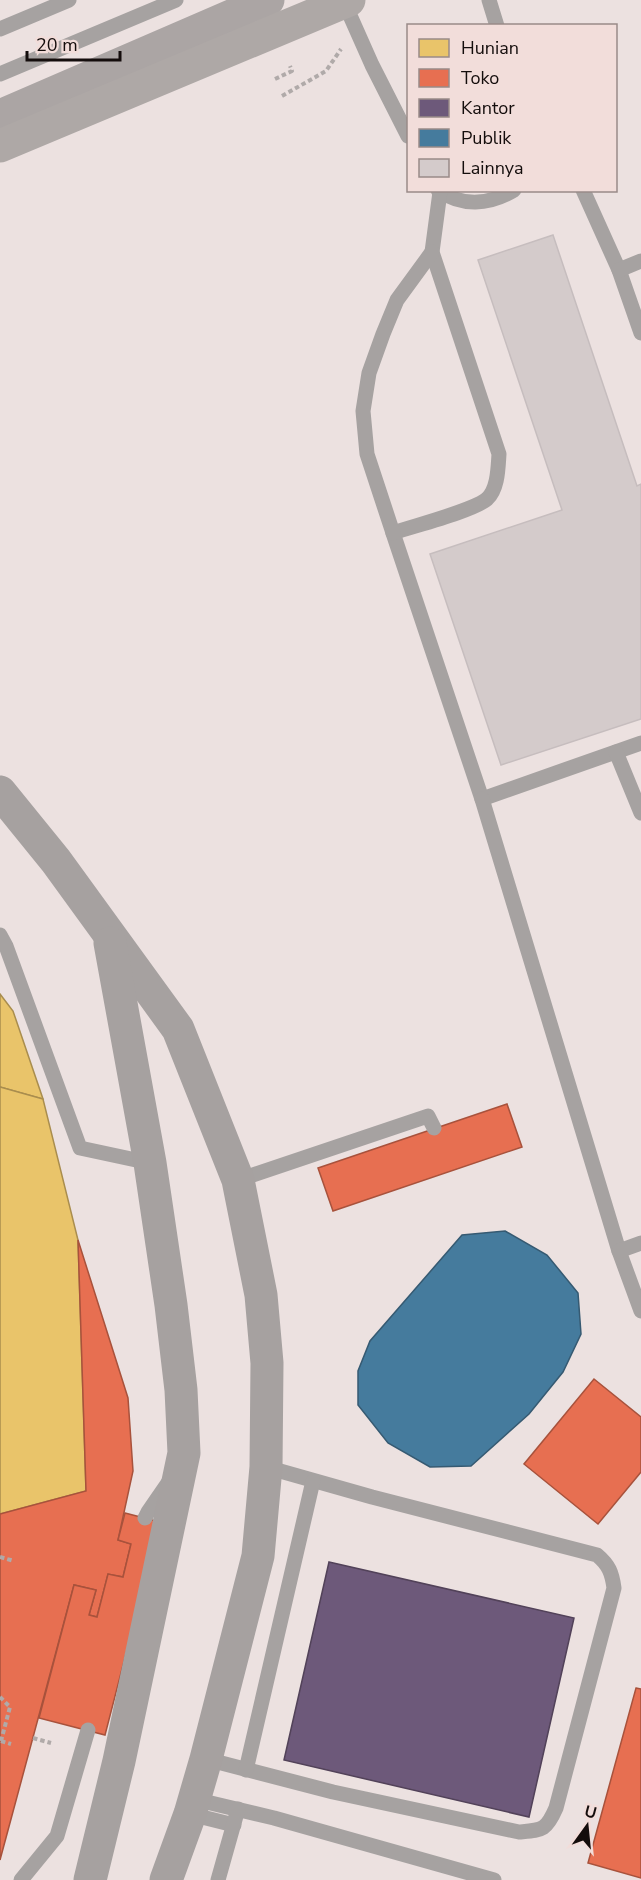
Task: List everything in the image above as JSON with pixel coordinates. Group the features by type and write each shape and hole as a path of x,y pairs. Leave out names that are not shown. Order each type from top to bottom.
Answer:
{"highway":[{"path":"0,147 346,1"}],"main road":[{"path":"0,116 268,0"},
{"path":"0,792 56,861 178,1029 238,1180 261,1295 267,1363 266,1467 258,1556 206,1759 166,1880"},
{"path":"0,821 6,823 56,861"},
{"path":"90,1880 122,1749 183,1461 181,1390 150,1163 109,935"}],"lane":[{"path":"0,30 69,0"},
{"path":"0,74 176,0"},
{"path":"489,0 496,24"},
{"path":"346,1 372,65 407,134"},
{"path":"393,533 471,507 488,499 494,489 498,471 499,454 432,252 439,192"},
{"path":"441,192 458,201 480,203 501,198 511,192"},
{"path":"584,192 619,270 641,333"},
{"path":"432,252 397,300 382,334 369,373 363,411 367,454 482,799 619,1251 641,1311"},
{"path":"619,270 641,261"},
{"path":"482,799 641,743"},
{"path":"616,752 641,813"},
{"path":"0,935 80,1148 150,1163"},
{"path":"238,1180 428,1116 434,1128"},
{"path":"619,1251 641,1243"},
{"path":"145,1518 183,1461"},
{"path":"206,1759 333,1792 519,1832 538,1831 549,1823 556,1808 615,1588 612,1573 597,1555 266,1467"},
{"path":"246,1770 313,1481"},
{"path":"21,1880 57,1836 88,1730"},
{"path":"192,1807 238,1809 494,1880"},
{"path":"192,1807 234,1825"},
{"path":"218,1880 238,1809"}],"path":[{"path":"282,96 326,71 344,44"},
{"path":"275,79 291,69"},
{"path":"0,1557 14,1561"},
{"path":"0,1697 10,1707 1,1741 11,1744"},
{"path":"33,1738 51,1743"}],"building: Hunian":[{"path":"0,994 13,1011 43,1099 0,1087"},
{"path":"0,1087 43,1099 78,1240 86,1491 0,1514"}],"building: Toko":[{"path":"507,1104 522,1147 333,1211 318,1168"},
{"path":"78,1240 128,1398 133,1471 118,1540 131,1544 123,1577 108,1574 97,1617 89,1615 96,1590 74,1585 0,1860 0,1514 86,1491"},
{"path":"594,1379 641,1417 641,1472 598,1524 524,1464"},
{"path":"125,1513 160,1522 105,1735 39,1718 74,1585 96,1590 89,1615 97,1617 108,1574 123,1577 131,1544 118,1540"},
{"path":"636,1688 641,1689 641,1878 588,1863"}],"building: Kantor":[{"path":"329,1562 574,1618 529,1817 284,1760"}],"building: Publik":[{"path":"505,1231 547,1255 578,1293 581,1334 563,1372 529,1414 471,1466 430,1467 388,1443 358,1405 358,1371 370,1341 462,1235"}],"building: Lainnya":[{"path":"553,235 637,486 641,484 641,719 501,765 430,554 562,510 478,260"}]}
